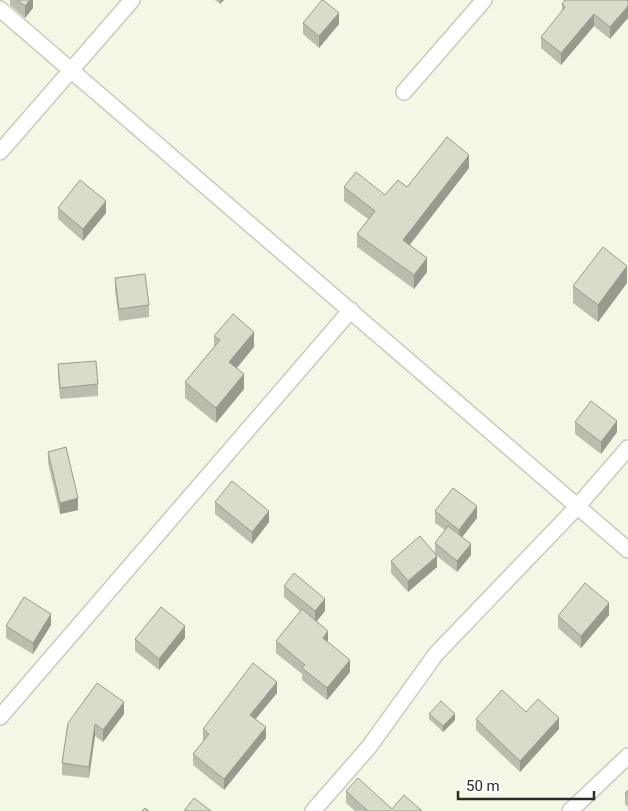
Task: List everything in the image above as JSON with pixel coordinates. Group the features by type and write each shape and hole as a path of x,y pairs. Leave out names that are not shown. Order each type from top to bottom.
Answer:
{"street":[{"path":"0,152 132,0"},
{"path":"404,92 484,0"},
{"path":"0,10 628,550"},
{"path":"0,717 351,310"},
{"path":"313,811 369,747 436,654 577,507 628,448"},
{"path":"570,811 628,756"}],"building":[{"path":"17,0 30,0 25,6"},
{"path":"322,0 339,13 319,36 303,23"},
{"path":"565,0 628,0 628,6 610,27 594,14 561,53 541,37 565,7 562,4"},
{"path":"447,137 469,155 403,240 427,258 414,275 357,234 375,211 344,187 356,172 385,195 398,180 407,187"},
{"path":"80,180 106,201 83,229 58,208"},
{"path":"603,247 627,266 598,305 573,286"},
{"path":"145,274 149,305 119,309 115,278"},
{"path":"233,314 254,332 229,362 244,374 216,408 185,382 220,340 214,336"},
{"path":"96,361 98,384 60,388 58,364"},
{"path":"591,401 617,421 601,442 575,422"},
{"path":"66,447 78,498 60,503 48,452"},
{"path":"232,481 269,511 252,532 215,502"},
{"path":"453,488 477,506 459,530 435,511"},
{"path":"448,526 471,544 457,561 435,543"},
{"path":"420,536 437,556 408,581 391,561"},
{"path":"294,573 325,599 315,611 284,586"},
{"path":"585,583 609,603 581,636 558,616"},
{"path":"24,597 51,614 33,643 6,626"},
{"path":"161,607 185,626 159,659 135,639"},
{"path":"302,609 328,631 323,638 350,660 327,688 302,668 305,665 276,641"},
{"path":"253,663 277,682 250,715 266,727 224,779 193,754 209,734 203,729"},
{"path":"97,683 124,702 103,730 95,724 89,767 62,763 68,723"},
{"path":"502,690 526,712 538,699 559,718 520,761 476,719"},
{"path":"441,701 455,714 443,726 429,714"},
{"path":"358,778 392,809 404,795 422,811 368,811 346,791"},
{"path":"194,798 211,811 184,811"}]}
